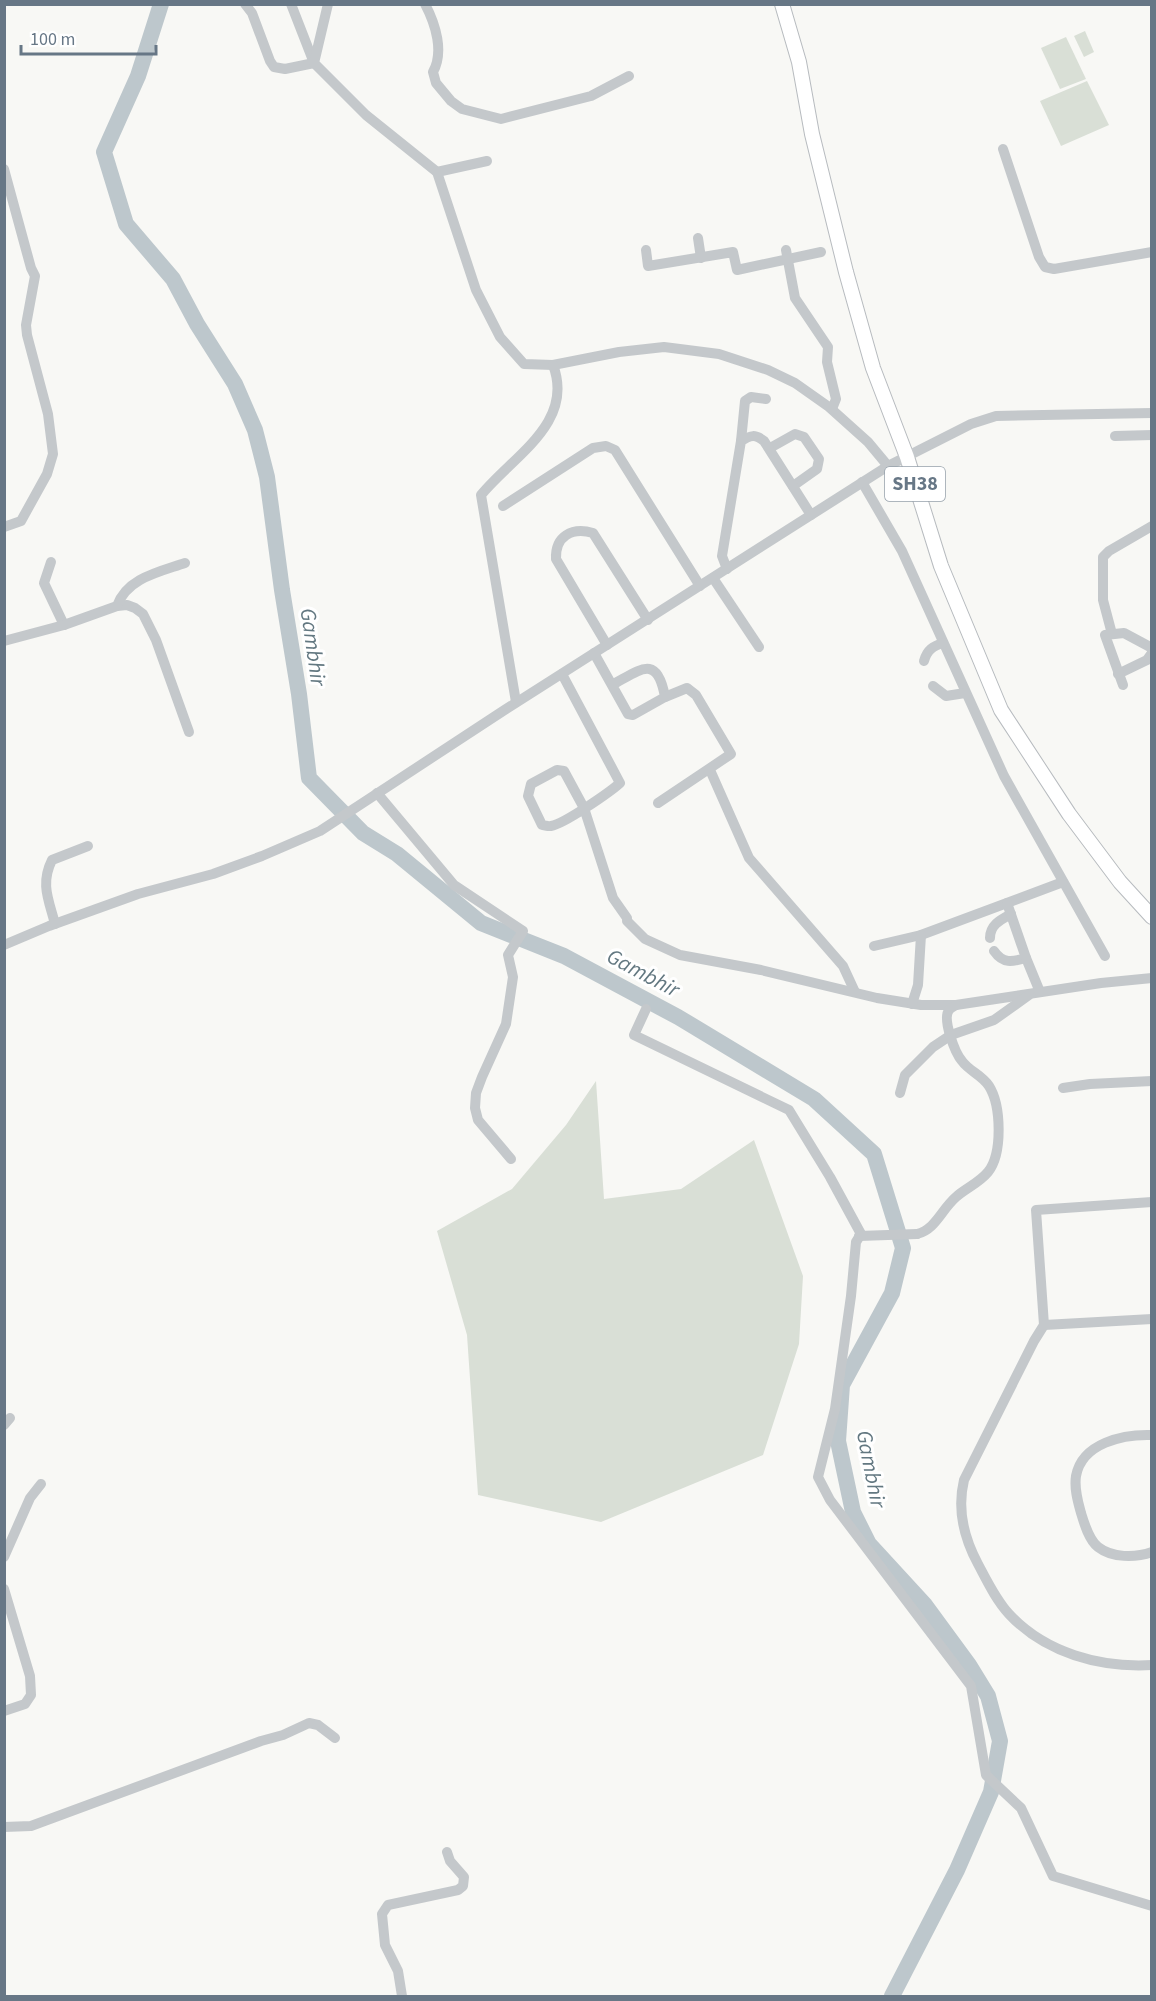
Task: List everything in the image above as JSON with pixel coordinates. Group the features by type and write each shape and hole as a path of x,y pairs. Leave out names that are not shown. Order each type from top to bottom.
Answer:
{"main road":[{"name":"SH38","path":"782,4 799,62 812,134 846,272 873,368 907,457 941,566 1001,710 1069,814 1120,882 1152,917"}],"street":[{"path":"245,4 252,13 274,67 285,69 314,63"},
{"path":"291,4 314,63 366,115 437,172 476,290 500,337 524,364 553,365 664,346 719,354 768,370 795,383 832,410 868,442 888,465"},
{"path":"314,63 328,4"},
{"path":"425,4 439,47 439,61 433,72 436,83 451,101 462,109 501,119 591,96 629,76"},
{"path":"1003,148 1039,257 1045,267 1054,269 1152,252"},
{"path":"437,172 487,161"},
{"path":"4,169 16,219 35,276 26,325 27,335 48,414 53,454 47,474 21,521 4,527"},
{"path":"698,238 701,258"},
{"path":"646,250 648,266 733,252 736,270 786,254 820,252"},
{"path":"786,254 795,298 828,347 827,362 836,399 832,410"},
{"path":"516,702 482,495 539,436 550,418 558,400 558,380 553,365"},
{"path":"727,569 722,556 741,441 745,401 751,397 766,399"},
{"path":"4,945 138,894 213,874 320,831 516,702 888,465 971,424 996,416 1152,413"},
{"path":"770,448 795,434 804,437 819,459 816,469 793,486"},
{"path":"1115,436 1152,435"},
{"path":"741,441 750,436 757,436 770,448 811,515"},
{"path":"503,506 593,448 606,446 615,450 700,586"},
{"path":"862,482 902,551 1004,776 1105,956"},
{"path":"1112,633 1103,600 1103,557 1109,551 1152,526"},
{"path":"607,645 556,559 555,550 559,540 567,534 583,530 593,533 648,620"},
{"path":"51,561 44,583 64,625"},
{"path":"117,606 120,597 140,579 185,563"},
{"path":"713,578 759,647"},
{"path":"4,641 64,625 117,606 127,605 135,608 143,614 156,640 189,732"},
{"path":"1123,685 1105,635 1124,633 1152,648"},
{"path":"924,661 926,654 933,646 943,643"},
{"path":"594,653 628,714 633,715 665,696 687,688 696,695 731,754 658,803"},
{"path":"1118,674 1147,660 1152,653"},
{"path":"612,685 643,669 651,669 659,675 665,696"},
{"path":"562,674 620,783 610,793 584,808 551,827 542,825 528,796 531,784 557,770 564,771 584,808 613,897 627,920 645,939 680,955 761,970 877,998 912,1004 956,1005 1036,992 1152,978"},
{"path":"933,686 946,696 965,693"},
{"path":"710,770 749,858 843,966 855,992"},
{"path":"377,793 454,885 523,931 508,955 513,977 506,1024 476,1093 475,1108 478,1119 511,1159"},
{"path":"55,924 45,885 46,873 52,860 88,846"},
{"path":"874,946 921,935 1009,909 1064,882"},
{"path":"990,938 993,926 1009,909"},
{"path":"1009,909 1036,992"},
{"path":"912,1004 918,985 921,935"},
{"path":"994,951 1000,959 1007,962 1026,958"},
{"path":"900,1094 905,1075 933,1047 951,1035 994,1020 1036,992"},
{"path":"859,1236 917,1234 930,1229 947,1205 990,1170 999,1146 997,1135 999,1108 993,1100 990,1087 982,1077 962,1062 946,1017 949,1010 956,1005"},
{"path":"646,1009 634,1035 789,1110 861,1234 856,1242 835,1409 818,1477 830,1500 971,1686 987,1774 1021,1808 1053,1876 1152,1906"},
{"path":"1063,1088 1089,1084 1152,1081"},
{"path":"1152,1202 1036,1210 1044,1325 964,1480 961,1491 961,1510 968,1544 996,1597 1008,1613 1037,1637 1079,1657 1118,1665 1152,1665"},
{"path":"1044,1325 1152,1319"},
{"path":"1152,1435 1127,1436 1100,1444 1079,1468 1076,1490 1083,1517 1097,1546 1128,1557 1142,1556 1152,1552"},
{"path":"4,1557 30,1498 41,1485"},
{"path":"4,1589 30,1676 31,1695 25,1704 4,1711"},
{"path":"4,1827 31,1826 261,1741 283,1735 309,1723 318,1725 335,1738"},
{"path":"402,1996 398,1971 385,1945 382,1914 388,1905 463,1887 464,1877 450,1860 447,1852"}],"shaded area":[{"path":"1085,31 1094,52 1084,57 1074,36"},
{"path":"1066,37 1086,79 1060,89 1041,48"},
{"path":"1087,81 1109,125 1061,146 1040,101"},
{"path":"596,1081 604,1199 681,1189 754,1140 803,1276 799,1344 763,1455 601,1522 478,1495 467,1335 437,1231 512,1189 566,1125"}],"waterway":[{"name":"Gambhir","path":"161,4 138,76 104,152 126,224 173,279 197,324 235,384 255,430 267,477 309,778 363,833 397,854 481,923 564,956 678,1017 814,1099 874,1154 903,1248 892,1293 842,1385 838,1441 853,1512 869,1544 925,1605 969,1665 988,1696 1000,1741 991,1792 957,1870 892,1996"}]}
